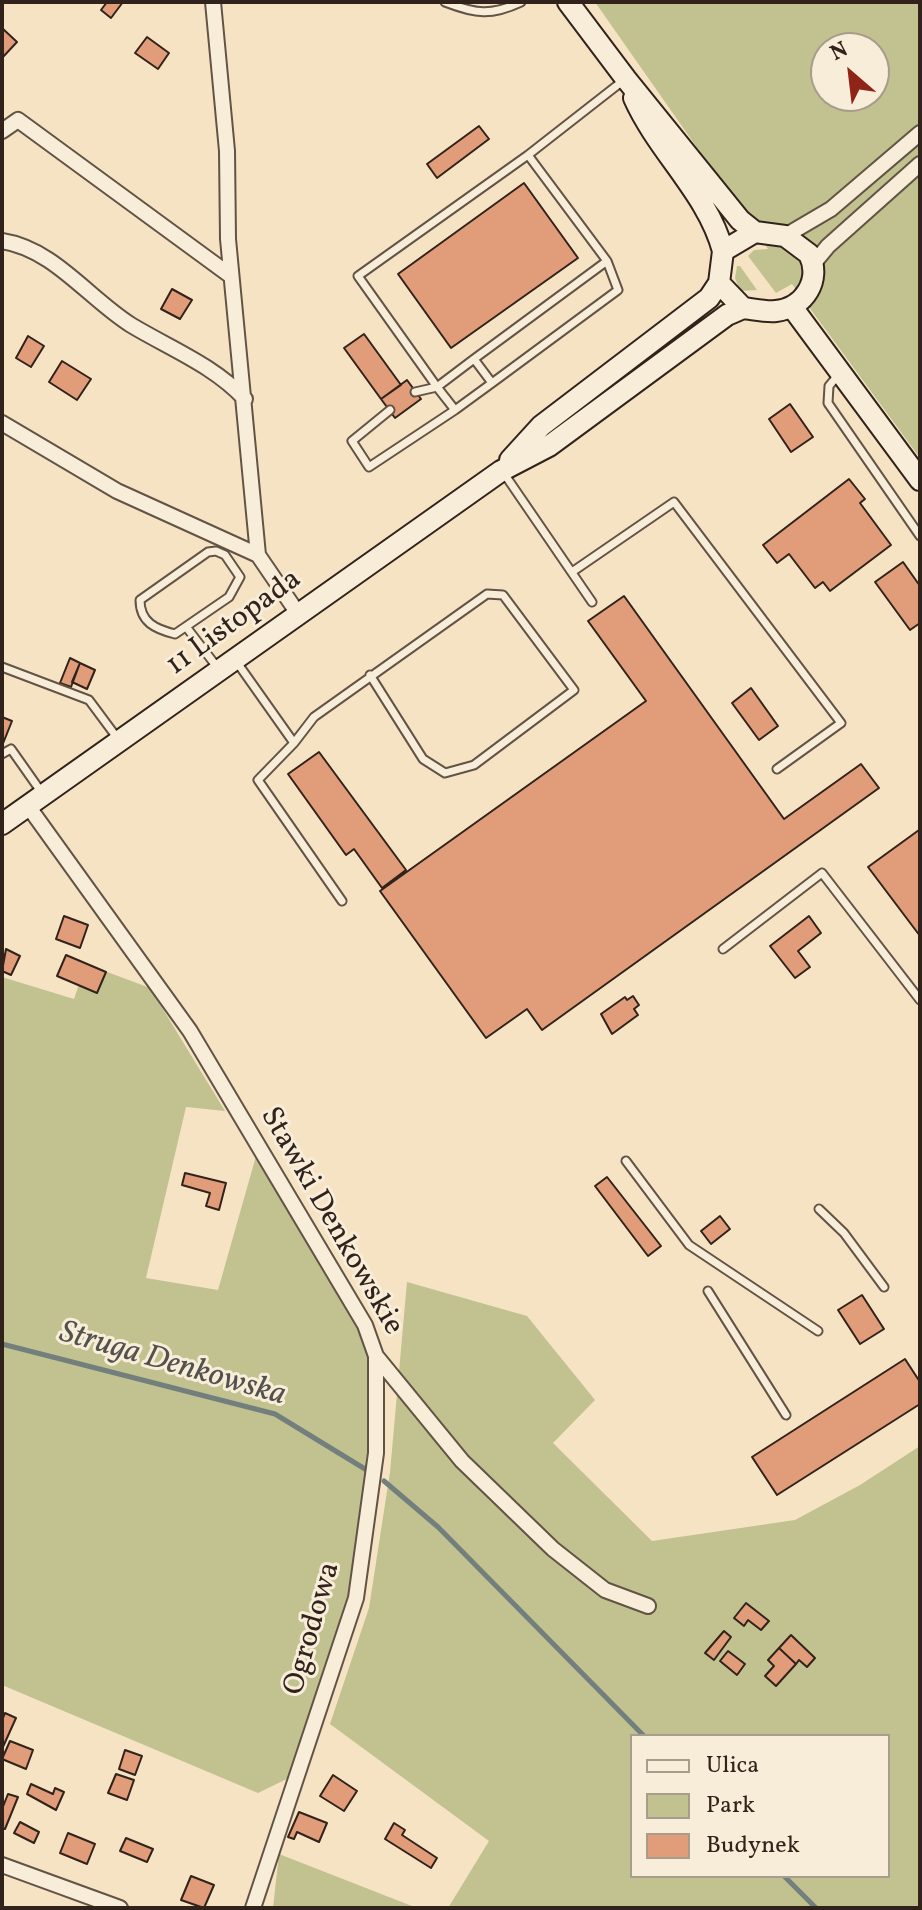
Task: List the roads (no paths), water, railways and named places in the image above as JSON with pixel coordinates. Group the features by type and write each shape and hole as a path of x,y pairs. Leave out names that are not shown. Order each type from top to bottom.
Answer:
{"street":[{"path":"213,2 227,151 231,276 258,555 299,615"},
{"path":"568,2 740,220 755,232 785,236 801,245 814,263 814,279 808,293 792,307 774,311 743,308 719,283 723,251 716,226 645,122 626,79"},
{"path":"2,131 18,120 231,276"},
{"path":"785,236 831,209 920,133"},
{"path":"814,263 828,246 920,164"},
{"path":"723,251 755,232"},
{"path":"2,241 36,252 129,324 224,377 245,400"},
{"name":"11 Listopada","path":"501,471 541,426 709,298 719,283"},
{"path":"792,307 920,480"},
{"name":"11 Listopada","path":"2,824 501,471 549,446 727,315 743,308"},
{"path":"2,423 117,491 258,555"},
{"name":"Stawki Denkowskie","path":"36,801 190,1031 365,1325 376,1356 462,1461 553,1549 605,1590 648,1606"},
{"name":"Ogrodowa","path":"253,1908 356,1598 376,1453 376,1356"},
{"path":"2,1865 120,1908"}],"lane":[{"path":"445,2 495,14 521,2"},
{"path":"455,410 358,276 528,155 626,79"},
{"path":"390,410 352,441 369,467 455,410 618,290 607,261 528,155"},
{"path":"415,392 437,387 607,261"},
{"path":"474,359 492,383"},
{"path":"840,373 829,386 828,403 920,536"},
{"path":"501,471 592,602"},
{"path":"572,572 674,502 841,723 777,769"},
{"path":"208,552 225,555 240,577 238,585 229,597 187,628 175,634 148,623 140,613 140,600 208,552"},
{"path":"342,901 258,780 314,717 370,675 479,598 497,593 503,595 574,690 474,765 445,773 423,759 370,675"},
{"path":"187,628 228,667 294,743"},
{"path":"2,667 89,700 120,742"},
{"path":"2,754 11,749 36,801"},
{"path":"723,949 822,873 920,1000"},
{"path":"626,1161 689,1245 818,1331"},
{"path":"819,1209 844,1233 884,1287"},
{"path":"708,1291 786,1415"}],"waterway":[{"name":"Struga Denkowska","path":"2,1344 275,1414 365,1469"},
{"name":"Struga Denkowska","path":"384,1481 438,1527 642,1734"},
{"name":"Struga Denkowska","path":"786,1878 816,1908"}]}
